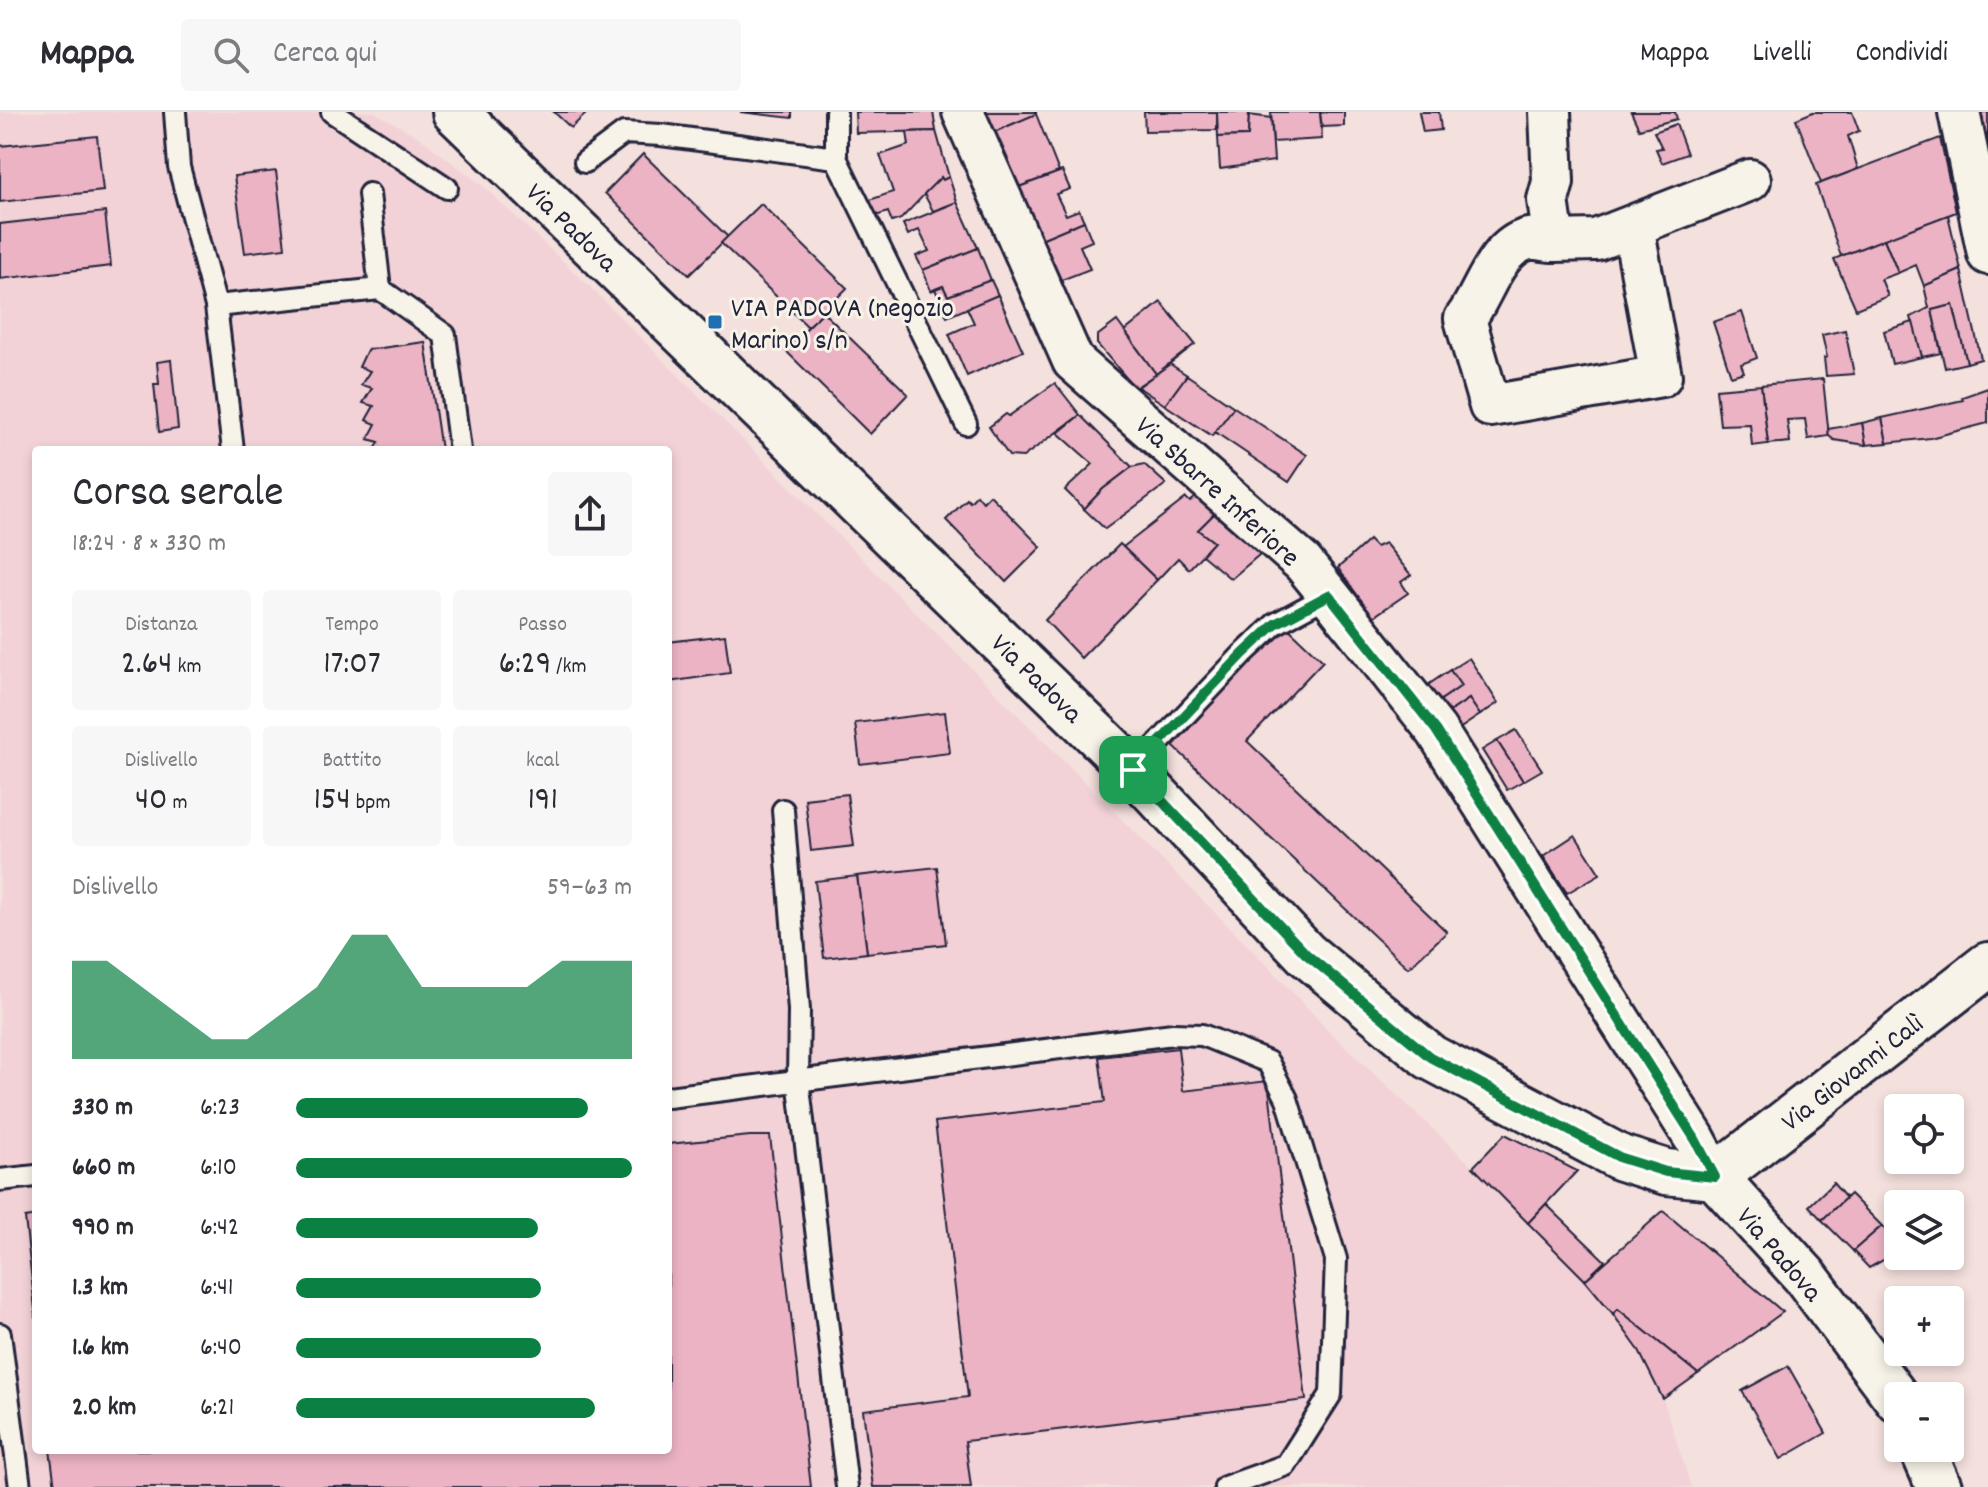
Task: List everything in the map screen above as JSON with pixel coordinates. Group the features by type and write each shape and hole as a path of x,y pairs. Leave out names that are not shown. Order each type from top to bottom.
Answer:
{"street":[{"name":"Via Padova","path":"455,112 1133,770 1306,954 1430,1057 1621,1158 1666,1172 1715,1177 1805,1276 1884,1382"},
{"name":"Via Sbarre Inferiore","path":"963,112 1073,361 1303,563 1436,730 1695,1139 1715,1177"},
{"path":"1550,112 1553,182 1548,200 1554,241"},
{"path":"1959,112 1988,254"},
{"path":"1633,226 1661,376 1490,406 1465,319 1477,304 1500,258 1527,239 1596,240 1750,180"},
{"name":"Via Giovanni Calì","path":"1715,1177 1988,965"},
{"path":"1928,1462 1939,1487"}],"lane":[{"path":"175,112 179,167 216,306 233,446"},
{"path":"332,112 447,188"},
{"path":"836,112 836,158 966,424"},
{"path":"585,162 624,133 836,158"},
{"path":"369,194 380,289"},
{"path":"216,306 380,289 445,335 459,446"},
{"path":"1133,770 1275,624 1329,595"},
{"path":"783,810 799,1010 798,1079 847,1487"},
{"path":"672,1096 1173,1034 1202,1035 1268,1062 1287,1099 1336,1259 1331,1394 1286,1465 1225,1487"},
{"path":"0,1180 32,1176"},
{"path":"0,1334 20,1487"}],"shaded area":[{"path":"0,112 374,112 417,136 483,186 590,287 1262,960 1333,1035 1473,1167 1585,1280 1638,1349 1663,1399 1691,1487 0,1487"}],"building":[{"path":"554,112 588,112 571,128"},
{"path":"740,112 792,112 792,118"},
{"path":"855,112 933,112 936,131 856,133"},
{"path":"975,112 1036,112 1036,114 985,136"},
{"path":"1144,112 1217,112 1217,130 1145,131"},
{"path":"1217,112 1249,112 1248,136 1218,137"},
{"path":"1271,112 1320,112 1322,139 1273,142"},
{"path":"1320,112 1344,112 1344,126 1322,127"},
{"path":"1419,112 1439,112 1441,130 1423,132"},
{"path":"1631,112 1675,112 1677,119 1639,129"},
{"path":"1813,112 1852,112 1859,131 1848,136 1858,169 1821,183 1796,119"},
{"path":"1972,112 1988,112 1988,170"},
{"path":"1036,114 1059,172 1008,191 985,136"},
{"path":"1249,115 1271,118 1274,161 1220,169 1218,137 1248,136"},
{"path":"1676,124 1687,154 1662,163 1656,149 1662,148 1654,132"},
{"path":"936,131 949,177 943,180 941,177 901,219 892,222 888,212 870,218 864,202 893,192 880,155 909,145 907,132"},
{"path":"97,136 103,191 0,202 0,146"},
{"path":"1940,138 1956,212 1841,256 1816,185"},
{"path":"643,154 728,237 689,275 605,193"},
{"path":"276,171 285,248 245,253 234,176"},
{"path":"1062,171 1070,189 1056,194 1066,215 1079,210 1084,221 1034,242 1011,190"},
{"path":"941,177 943,180 949,177 957,202 933,211 924,194"},
{"path":"957,202 978,248 923,270 916,256 929,251 919,230 908,235 903,224"},
{"path":"761,204 847,288 808,327 721,243"},
{"path":"105,212 111,266 0,279 0,224"},
{"path":"1948,215 1961,270 1924,286 1916,265 1898,273 1884,239"},
{"path":"1084,221 1092,241 1080,246 1090,269 1051,284 1034,242"},
{"path":"1884,239 1898,273 1881,279 1888,296 1856,309 1834,259"},
{"path":"978,248 991,280 948,296 943,286 931,291 923,270"},
{"path":"1961,270 1981,359 1967,363 1953,305 1932,310 1941,353 1922,357 1911,317 1929,308 1924,286"},
{"path":"991,280 998,295 947,317 935,289 943,286 948,296"},
{"path":"998,295 1023,351 967,376 949,334 974,323 967,308"},
{"path":"1161,302 1195,344 1156,374 1125,331"},
{"path":"1953,305 1967,363 1945,368 1932,310"},
{"path":"823,312 908,394 870,434 785,350"},
{"path":"1742,312 1757,358 1741,364 1744,372 1731,376 1713,322"},
{"path":"1117,321 1156,374 1135,388 1097,344 1097,336"},
{"path":"1913,322 1922,357 1892,364 1884,331"},
{"path":"1845,330 1854,374 1826,376 1824,358 1827,357 1822,335"},
{"path":"425,342 440,446 377,446 379,442 368,439 376,424 366,420 374,406 363,403 372,388 361,385 370,371 359,367 367,350"},
{"path":"171,360 178,429 159,432 154,384 159,384 157,362"},
{"path":"1170,364 1187,375 1165,405 1138,387"},
{"path":"1187,375 1234,407 1212,436 1165,405"},
{"path":"1823,379 1829,436 1808,439 1805,419 1787,420 1790,442 1768,444 1761,385"},
{"path":"1055,383 1080,415 1023,457 1009,456 989,427"},
{"path":"1761,385 1768,444 1752,446 1750,424 1720,425 1716,389"},
{"path":"1988,388 1988,423 1930,438 1887,443 1882,418 1963,400 1962,397"},
{"path":"1234,407 1307,455 1289,482 1215,432"},
{"path":"1080,415 1132,467 1103,489 1084,509 1065,490 1093,464 1058,433"},
{"path":"1882,418 1887,443 1866,445 1862,423"},
{"path":"1862,423 1866,445 1834,440 1829,436 1828,429"},
{"path":"1144,464 1166,484 1105,529 1084,509 1103,489 1132,467"},
{"path":"1201,493 1219,509 1198,530 1214,542 1189,569 1178,558 1157,580 1123,547 1186,498 1190,502"},
{"path":"977,495 983,502 990,495 1041,547 1006,582 946,520 967,499 970,502"},
{"path":"1219,509 1266,549 1231,579 1202,555 1214,542 1198,530"},
{"path":"1369,540 1376,547 1385,543 1411,575 1401,582 1408,593 1373,617 1338,568"},
{"path":"1120,544 1157,580 1081,658 1045,620"},
{"path":"1284,624 1323,661 1247,741 1447,932 1408,968 1173,746"},
{"path":"725,635 730,673 672,681 672,642"},
{"path":"1469,658 1498,703 1480,715 1469,699 1445,715 1436,703 1461,686 1450,670"},
{"path":"1450,670 1461,686 1436,703 1425,687"},
{"path":"1469,699 1480,715 1456,731 1445,715"},
{"path":"945,712 950,753 860,764 855,723"},
{"path":"1516,730 1542,770 1523,781 1497,741"},
{"path":"1497,741 1523,781 1507,790 1482,750"},
{"path":"847,794 854,846 811,851 805,799"},
{"path":"1575,835 1600,874 1567,893 1543,856"},
{"path":"937,867 946,944 867,953 857,876"},
{"path":"857,876 867,953 824,958 815,881"},
{"path":"1178,1048 1183,1091 1268,1081 1306,1400 965,1441 971,1487 873,1487 863,1410 968,1397 935,1122 1105,1102 1099,1057"},
{"path":"1505,1134 1577,1171 1528,1223 1473,1167"},
{"path":"770,1136 811,1487 55,1487 51,1454 672,1454 672,1144"},
{"path":"1833,1183 1846,1198 1822,1220 1809,1206"},
{"path":"1850,1194 1882,1226 1853,1251 1822,1220"},
{"path":"1546,1204 1605,1261 1585,1280 1528,1223"},
{"path":"1663,1211 1783,1312 1698,1374 1618,1309 1613,1314 1585,1280"},
{"path":"32,1217 32,1282 25,1218"},
{"path":"1882,1226 1884,1228 1884,1260 1869,1268 1853,1251"},
{"path":"1618,1309 1698,1374 1663,1399 1638,1349 1613,1314"},
{"path":"1788,1366 1826,1433 1781,1459 1742,1391"}],"place":[{"name":"VIA PADOVA (negozio Marino) s/n","path":"715,322"}],"route":[{"path":"1329,595 1436,730 1695,1139 1715,1177 1666,1172 1621,1158 1430,1057 1306,954 1133,770 1275,624 1329,595"}]}
